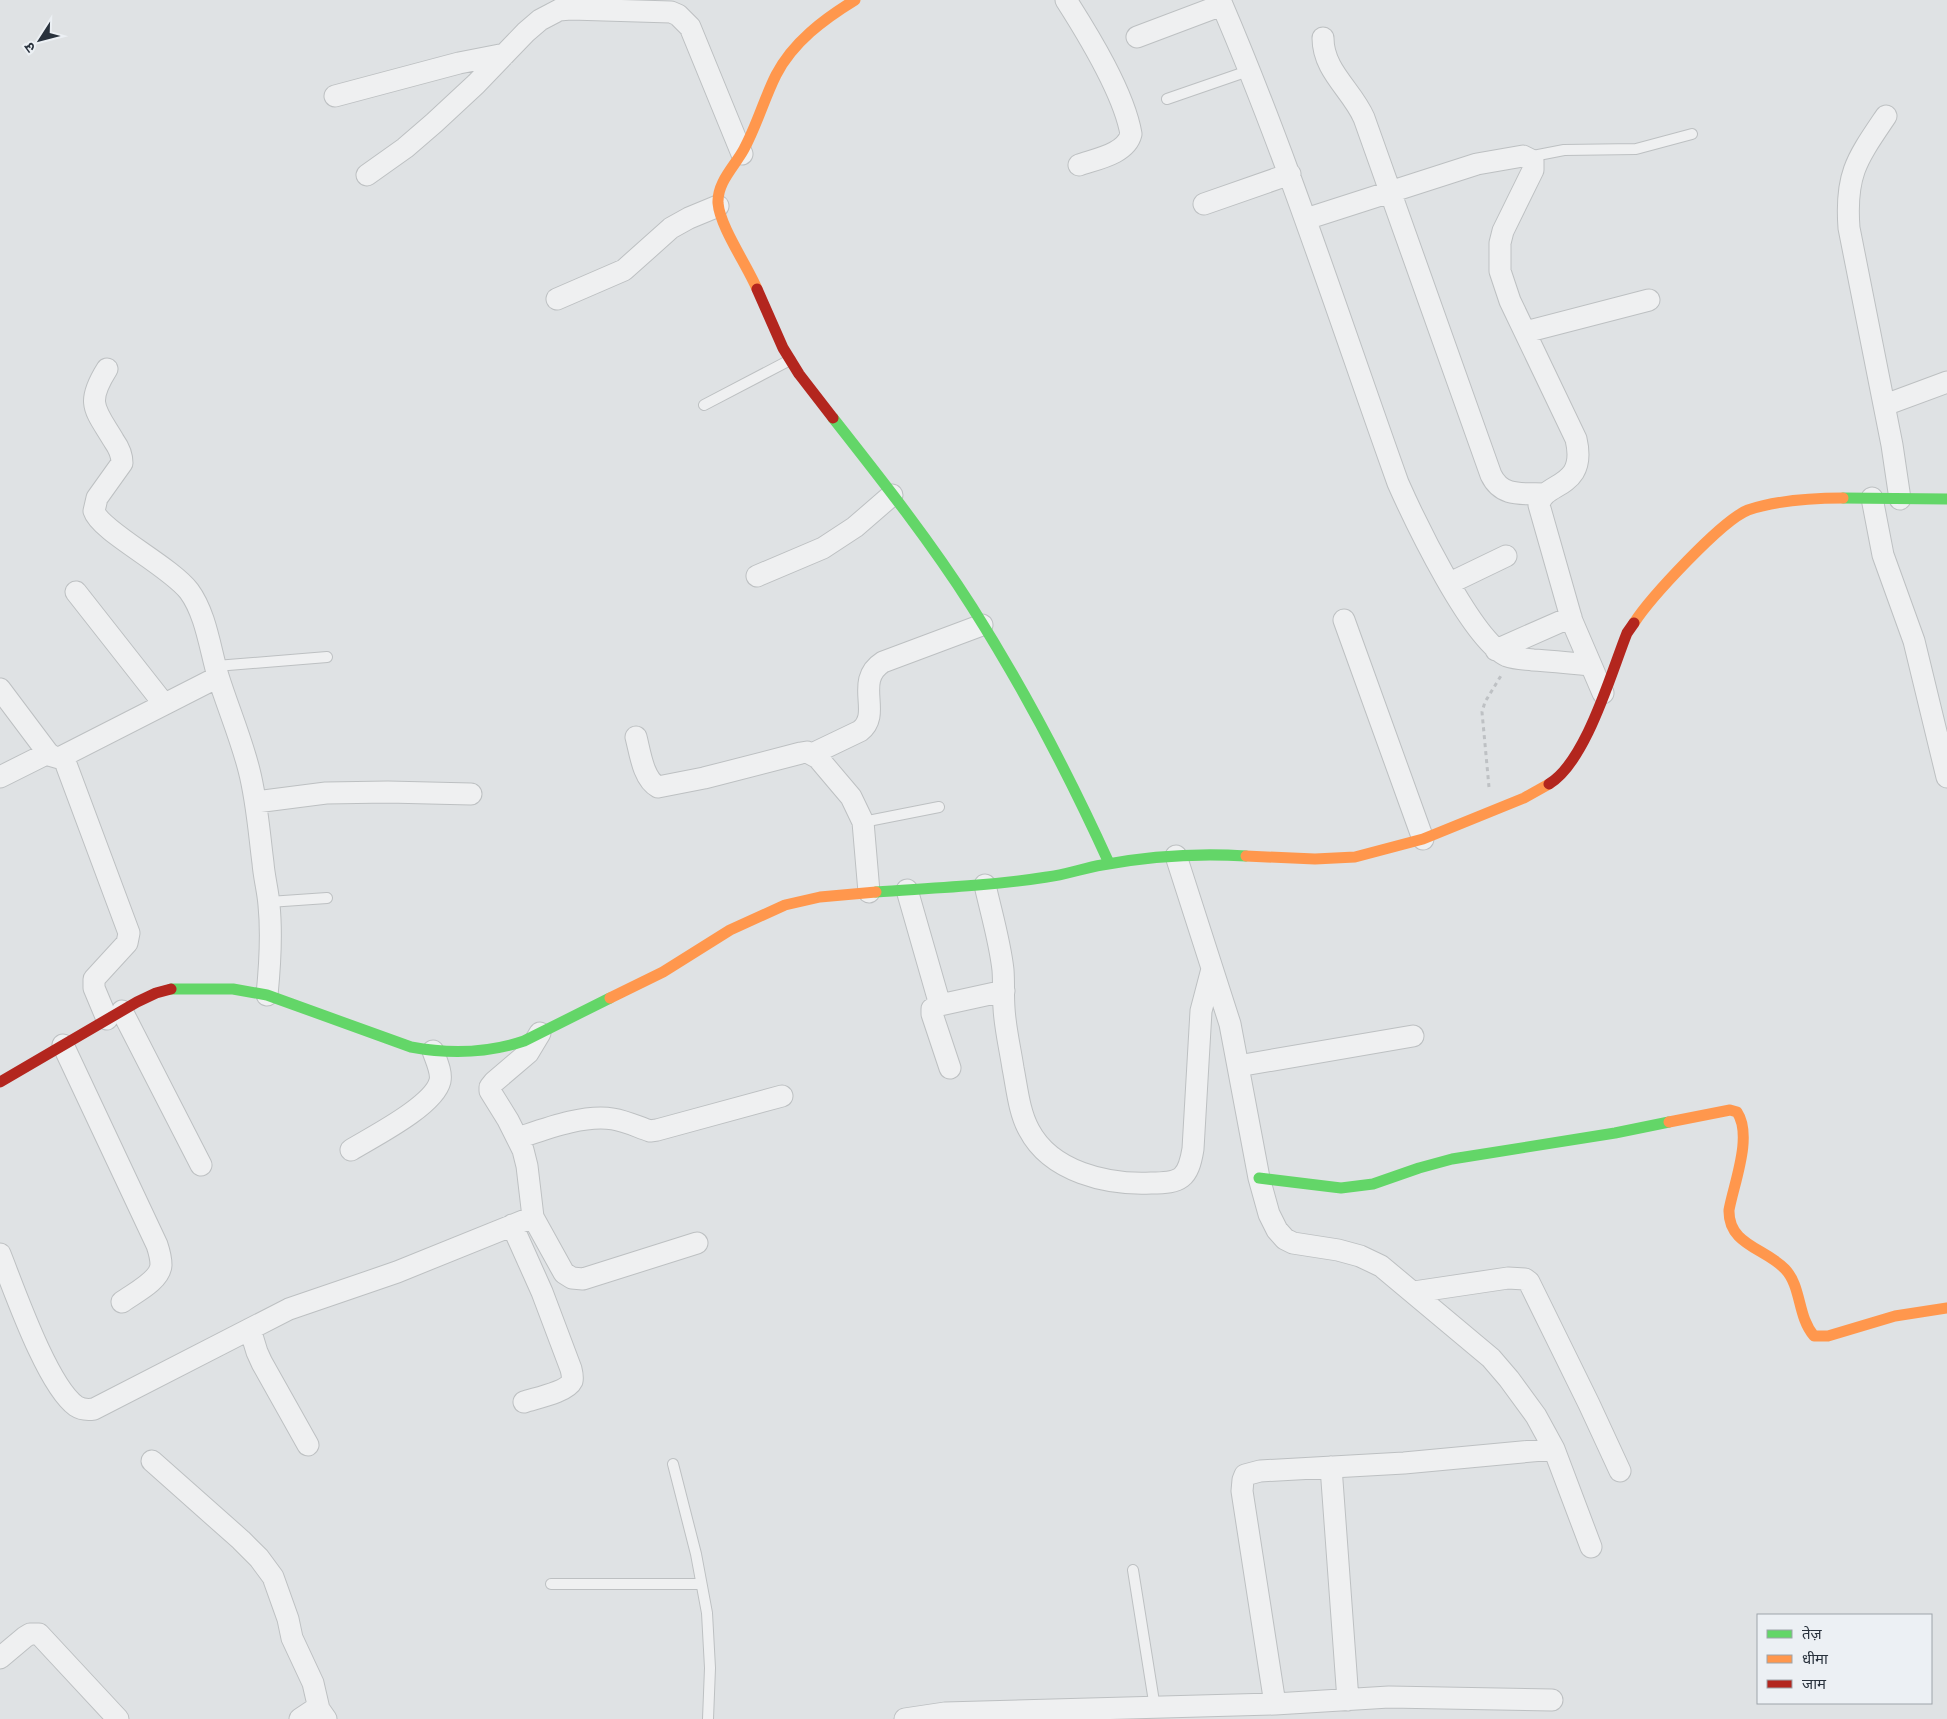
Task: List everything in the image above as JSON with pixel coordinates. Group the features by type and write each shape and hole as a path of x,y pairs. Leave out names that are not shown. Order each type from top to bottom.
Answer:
{"street":[{"path":"855,0 839,9 812,30 778,71 742,154 721,184 718,194 720,214 763,299 774,330 791,359 892,495 982,625 1040,721 1080,797 1110,863"},
{"path":"1066,0 1085,30 1115,88 1131,134 1129,142 1116,151 1079,165"},
{"path":"1137,37 1221,2 1251,70 1290,174 1398,483 1416,523 1477,627 1504,654 1590,665"},
{"path":"367,175 405,148 434,123 526,32 540,20 559,10 656,11 670,12 678,15 690,26 742,154"},
{"path":"1323,38 1325,55 1334,73 1360,109 1495,483 1508,492 1546,494"},
{"path":"336,96 459,63 504,54"},
{"path":"1886,116 1864,149 1853,170 1848,191 1848,211 1849,228 1885,405 1900,499"},
{"path":"1306,219 1478,164 1519,156 1528,157 1533,161 1533,170 1508,218 1500,243 1500,271 1504,285 1525,332 1576,439 1579,452 1574,472 1569,478 1546,494 1539,502 1539,510 1571,617 1590,665 1604,693"},
{"path":"1204,204 1290,174"},
{"path":"557,299 624,270 671,228 718,206"},
{"path":"1525,332 1649,300"},
{"path":"107,369 96,386 94,400 101,419 120,450 122,462 97,498 94,511 95,516 102,524 163,566 184,585 195,601 208,635 217,671 248,768 256,802 269,902 271,956 267,995"},
{"path":"1885,405 1947,382"},
{"path":"757,576 812,554 829,544 855,527 892,495"},
{"path":"0,1082 115,1015 156,993 172,989 233,989 267,995 402,1044 433,1051 474,1051 509,1046 540,1034 663,972 730,930 785,905 820,897 1008,883 1050,877 1110,863 1176,856 1210,854 1315,859 1355,857 1423,839 1524,798 1557,779 1573,760 1587,735 1626,633 1674,576 1730,522 1746,511 1771,504 1815,498 1947,499"},
{"path":"1872,498 1883,555 1914,642 1947,777"},
{"path":"1450,583 1506,556"},
{"path":"76,592 164,704"},
{"path":"1504,654 1571,617"},
{"path":"1344,620 1423,839"},
{"path":"812,754 860,731 868,723 869,676 876,667 883,662 982,625"},
{"path":"0,777 56,755 164,704 217,671"},
{"path":"0,689 56,755 129,934 127,943 94,979 94,988 115,1015 201,1165"},
{"path":"636,737 647,774 653,784 658,787 704,778 801,753 812,754 834,775 851,797 863,822 869,892"},
{"path":"256,802 326,793 471,794"},
{"path":"1176,856 1230,1024 1259,1178 1269,1214 1277,1230 1285,1239 1293,1243 1338,1250 1360,1256 1381,1266 1491,1358 1536,1416 1554,1449 1591,1547"},
{"path":"985,884 1003,968 1005,1023 1019,1101 1028,1128 1035,1140 1049,1156 1076,1170 1106,1180 1136,1184 1171,1183 1186,1175 1191,1166 1193,1149 1201,1011 1212,969"},
{"path":"907,890 940,1005"},
{"path":"950,1068 932,1014 934,1008 1004,991"},
{"path":"540,1034 528,1053 490,1086 492,1096 518,1138 527,1166 533,1217 564,1272 572,1278 578,1279 697,1243"},
{"path":"1238,1066 1413,1036"},
{"path":"63,1045 157,1245 160,1256 161,1265 159,1273 153,1280 122,1302"},
{"path":"351,1150 417,1109 432,1096 438,1086 440,1076 433,1051"},
{"path":"518,1138 559,1125 612,1118 650,1131 657,1130 782,1096"},
{"path":"1259,1178 1341,1188 1373,1184 1452,1159 1615,1133 1730,1110 1737,1112 1742,1119 1744,1128 1741,1159 1729,1210 1730,1226 1740,1238 1786,1270 1792,1280 1803,1323 1808,1331 1814,1336 1828,1336 1895,1316 1947,1308"},
{"path":"0,1254 22,1311 53,1377 65,1395 76,1406 85,1410 94,1409 289,1310 397,1272 533,1217"},
{"path":"512,1225 542,1292 573,1379 570,1384 561,1390 524,1402"},
{"path":"1414,1292 1508,1278 1519,1278 1529,1282 1620,1472"},
{"path":"250,1329 256,1352 308,1445"},
{"path":"1275,1704 1242,1491 1243,1480 1250,1472 1404,1463 1554,1449"},
{"path":"152,1461 241,1540 259,1558 273,1577 288,1620 292,1638 313,1683 323,1714"},
{"path":"1331,1467 1348,1700"},
{"path":"0,1658 25,1637 30,1634 38,1634 118,1719"},
{"path":"905,1719 944,1713 1275,1704 1389,1697 1552,1700"},
{"path":"300,1719 311,1710 323,1714"}],"lane":[{"path":"1167,99 1251,70"},
{"path":"1528,157 1564,150 1636,149 1692,134"},
{"path":"704,405 791,359"},
{"path":"217,671 327,657"},
{"path":"863,822 938,807"},
{"path":"269,902 326,898"},
{"path":"673,1464 707,1613 710,1668 708,1719"},
{"path":"1133,1570 1155,1708"},
{"path":"551,1584 701,1584"}],"path":[{"path":"1491,812 1482,712 1504,654"}],"traffic: fast":[{"path":"833,418 922,534 972,607 1010,669 1045,733 1109,863"},
{"path":"1843,498 1947,499"},
{"path":"876,892 1004,883 1061,875 1102,865 1156,857 1246,856"},
{"path":"171,989 233,989 267,995 411,1047 439,1051 482,1050 524,1041 610,998"},
{"path":"1259,1178 1341,1188 1373,1184 1452,1159 1615,1133 1669,1122"}],"traffic: slow":[{"path":"757,289 720,213 718,203 720,188 749,140 772,84 783,63 810,32 855,0"},
{"path":"1634,623 1642,611 1687,561 1721,528 1736,517 1748,510 1783,502 1843,498"},
{"path":"1246,856 1315,859 1355,857 1423,839 1524,798 1549,784"},
{"path":"610,998 663,972 730,930 785,905 820,897 876,892"},
{"path":"1669,1122 1730,1110 1737,1112 1741,1122 1743,1146 1729,1210 1730,1222 1741,1239 1785,1269 1794,1284 1805,1320 1814,1336 1828,1336 1895,1316 1947,1308"}],"traffic: jam":[{"path":"757,289 783,348 799,374 833,418"},
{"path":"1549,784 1562,773 1575,757 1586,737 1605,693 1627,633 1634,623"},
{"path":"0,1082 137,1002 156,993 171,989"}]}
